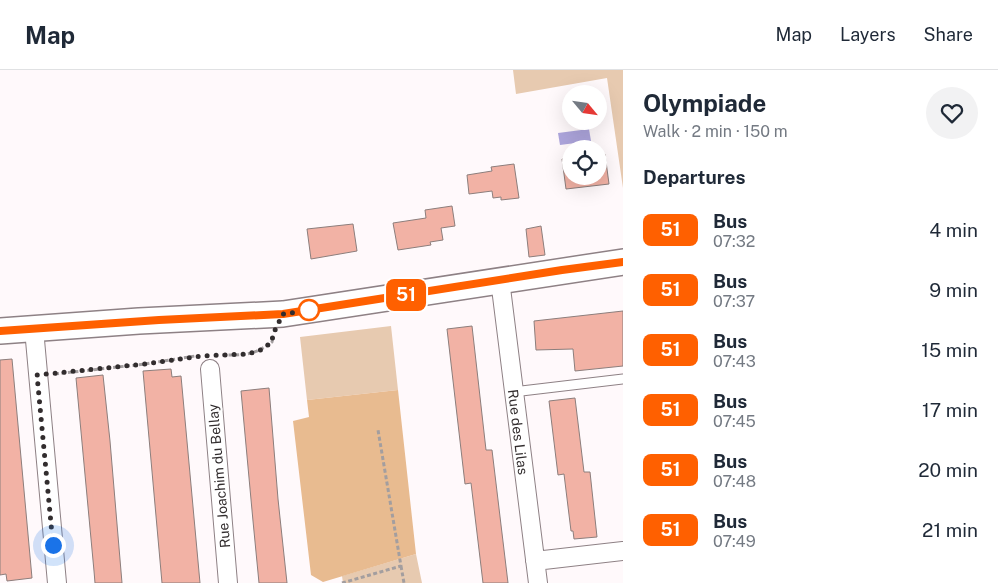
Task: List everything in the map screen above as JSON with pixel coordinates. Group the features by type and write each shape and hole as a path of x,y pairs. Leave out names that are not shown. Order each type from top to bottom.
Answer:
{"main road":[{"path":"0,331 34,338 105,339 202,319 283,314 623,262"},
{"path":"0,347 34,338"}],"street":[{"name":"Rue des Lilas","path":"500,280 538,583"},
{"path":"34,338 56,583"},
{"name":"Rue Joachim du Bellay","path":"210,360 228,583"},
{"path":"535,561 623,551"}],"lane":[{"path":"513,392 623,379"}],"path":[{"path":"37,375 145,364 210,360 259,351 272,342 273,334 283,314"},
{"path":"378,430 404,583"},
{"path":"342,583 401,566"}],"shaded area":[{"path":"513,70 623,70 623,188 607,78 516,94"},
{"path":"589,130 591,140 562,140 562,145 560,145 558,133"},
{"path":"391,326 398,390 307,400 300,337"},
{"path":"398,390 416,554 323,582 311,575 293,421 309,417 307,400"},
{"path":"416,554 422,583 343,583 342,576"}],"building":[{"path":"514,164 519,198 501,200 501,197 493,198 492,191 469,194 467,175 492,171 491,167"},
{"path":"565,185 600,185 566,189"},
{"path":"452,206 455,226 441,228 443,240 430,242 431,245 398,250 393,223 426,218 425,210"},
{"path":"353,224 357,251 311,259 307,229"},
{"path":"541,226 545,255 529,257 526,229"},
{"path":"623,311 623,366 575,371 573,349 536,350 534,321"},
{"path":"472,326 486,450 492,450 508,583 483,583 471,483 465,484 447,329"},
{"path":"12,359 32,578 7,581 6,574 0,575 0,360"},
{"path":"171,369 172,377 181,376 200,583 162,583 143,371"},
{"path":"103,375 122,583 95,583 76,378"},
{"path":"269,388 287,583 259,583 241,391"},
{"path":"575,398 584,472 590,472 597,537 574,539 573,531 571,531 564,474 558,475 549,401"}],"bus line":[{"name":"51","path":"0,331 283,314 623,262"}],"route":[{"path":"53,545 37,375 145,364 201,356 246,354 259,351 272,342 273,334 283,314 313,310 309,310"}]}
